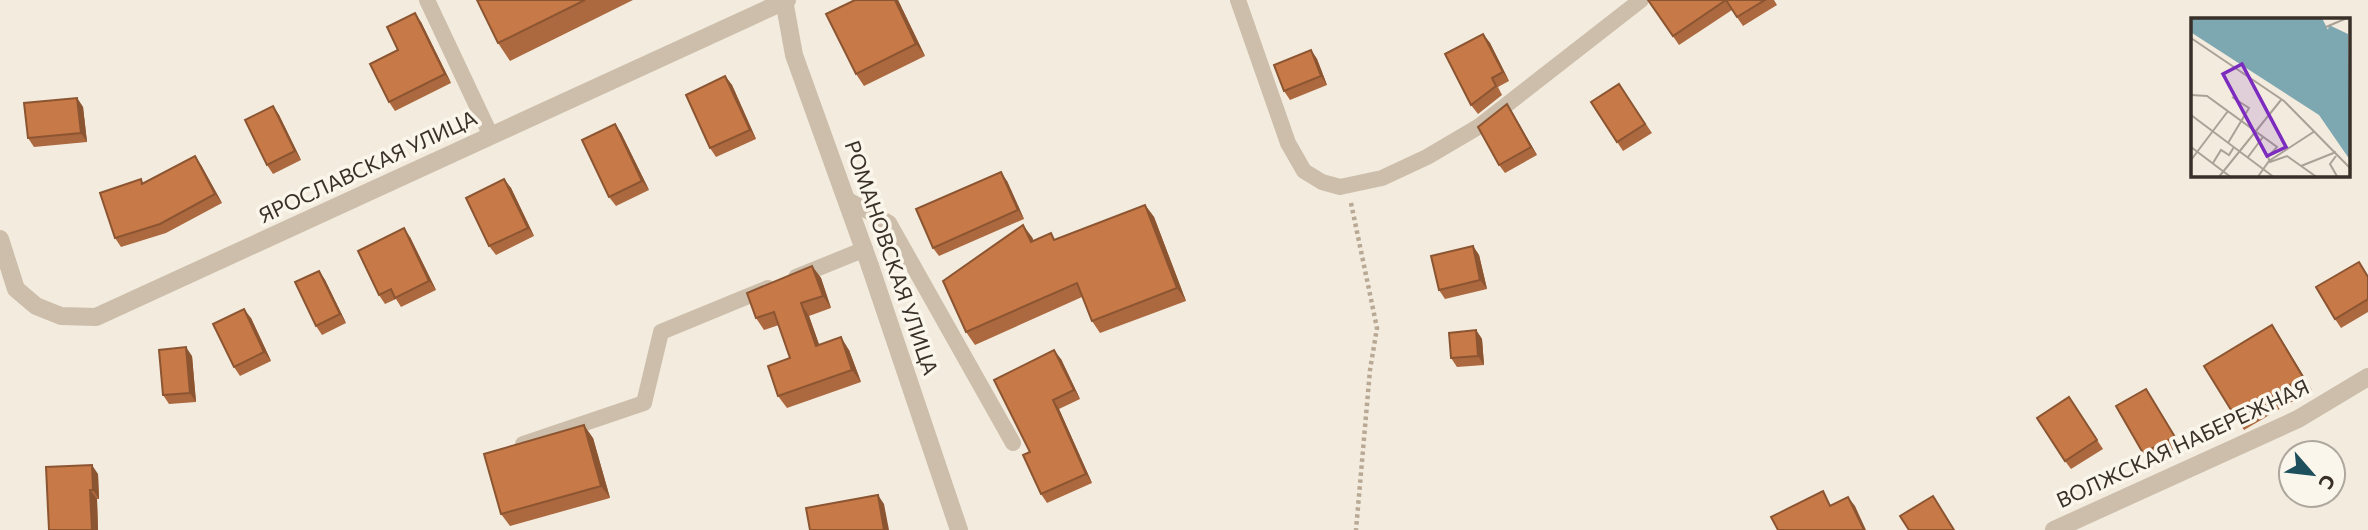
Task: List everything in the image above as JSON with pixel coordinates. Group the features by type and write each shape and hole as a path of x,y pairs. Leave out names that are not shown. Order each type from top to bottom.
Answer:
{"street":[{"name":"ЯРОСЛАВСКАЯ УЛИЦА","path":"0,239 16,289 36,306 61,316 96,317 785,0"},
{"name":"РОМАНОВСКАЯ УЛИЦА","path":"785,0 794,55 868,257 959,530"},
{"name":"ВОЛЖСКАЯ НАБЕРЕЖНАЯ","path":"2054,530 2298,419 2368,377"}],"lane":[{"path":"427,0 491,136"},
{"path":"1238,0 1288,143 1304,172 1322,183 1340,187 1382,178 1427,157 1478,127 1641,0"},
{"path":"848,200 889,223 1013,443"},
{"path":"505,450 644,403 661,332 868,257"}],"path":[{"path":"1348,186 1377,328 1370,370 1356,530"}],"building":[{"path":"477,0 585,0 498,43"},
{"path":"855,0 895,0 916,44 856,74 826,14"},
{"path":"1648,0 1726,0 1673,36"},
{"path":"1726,0 1765,0 1737,17"},
{"path":"415,13 445,74 389,102 370,64 398,50 387,27"},
{"path":"1483,34 1503,72 1492,78 1496,86 1471,105 1445,54"},
{"path":"1311,50 1321,76 1284,91 1274,65"},
{"path":"725,76 750,130 710,148 686,95"},
{"path":"1619,84 1645,124 1617,142 1591,102"},
{"path":"77,98 81,133 28,138 24,103"},
{"path":"1507,104 1531,147 1499,165 1478,127"},
{"path":"273,106 295,151 267,165 245,120"},
{"path":"615,124 642,181 609,197 582,140"},
{"path":"195,156 215,194 160,224 115,238 100,193 141,179 142,184"},
{"path":"1001,172 1018,210 933,248 916,209"},
{"path":"504,179 528,228 489,246 466,198"},
{"path":"1145,205 1177,288 1092,321 1077,283 966,332 943,281 1023,225 1031,242 1051,233 1054,240"},
{"path":"404,228 429,281 395,298 391,289 379,295 358,251"},
{"path":"1473,246 1480,280 1439,290 1431,256"},
{"path":"2359,262 2368,277 2368,299 2335,319 2316,287"},
{"path":"812,266 823,296 801,303 816,346 841,337 852,370 778,396 768,366 790,358 774,312 756,318 747,293"},
{"path":"319,271 340,314 316,326 295,282"},
{"path":"244,309 264,352 234,367 213,324"},
{"path":"2272,325 2303,377 2236,418 2204,366"},
{"path":"1476,330 1478,356 1451,358 1449,333"},
{"path":"186,347 190,393 163,395 159,350"},
{"path":"1054,350 1074,390 1053,400 1086,474 1041,494 1023,455 1030,452 994,380"},
{"path":"2146,389 2175,437 2143,453 2116,406"},
{"path":"2069,397 2097,440 2065,461 2037,418"},
{"path":"584,425 601,486 501,514 484,454"},
{"path":"92,465 92,530 49,530 46,467"},
{"path":"1823,491 1830,506 1848,497 1864,530 1778,530 1771,517"},
{"path":"878,495 884,530 810,530 806,508"},
{"path":"1933,496 1954,530 1909,530 1900,516"}]}
